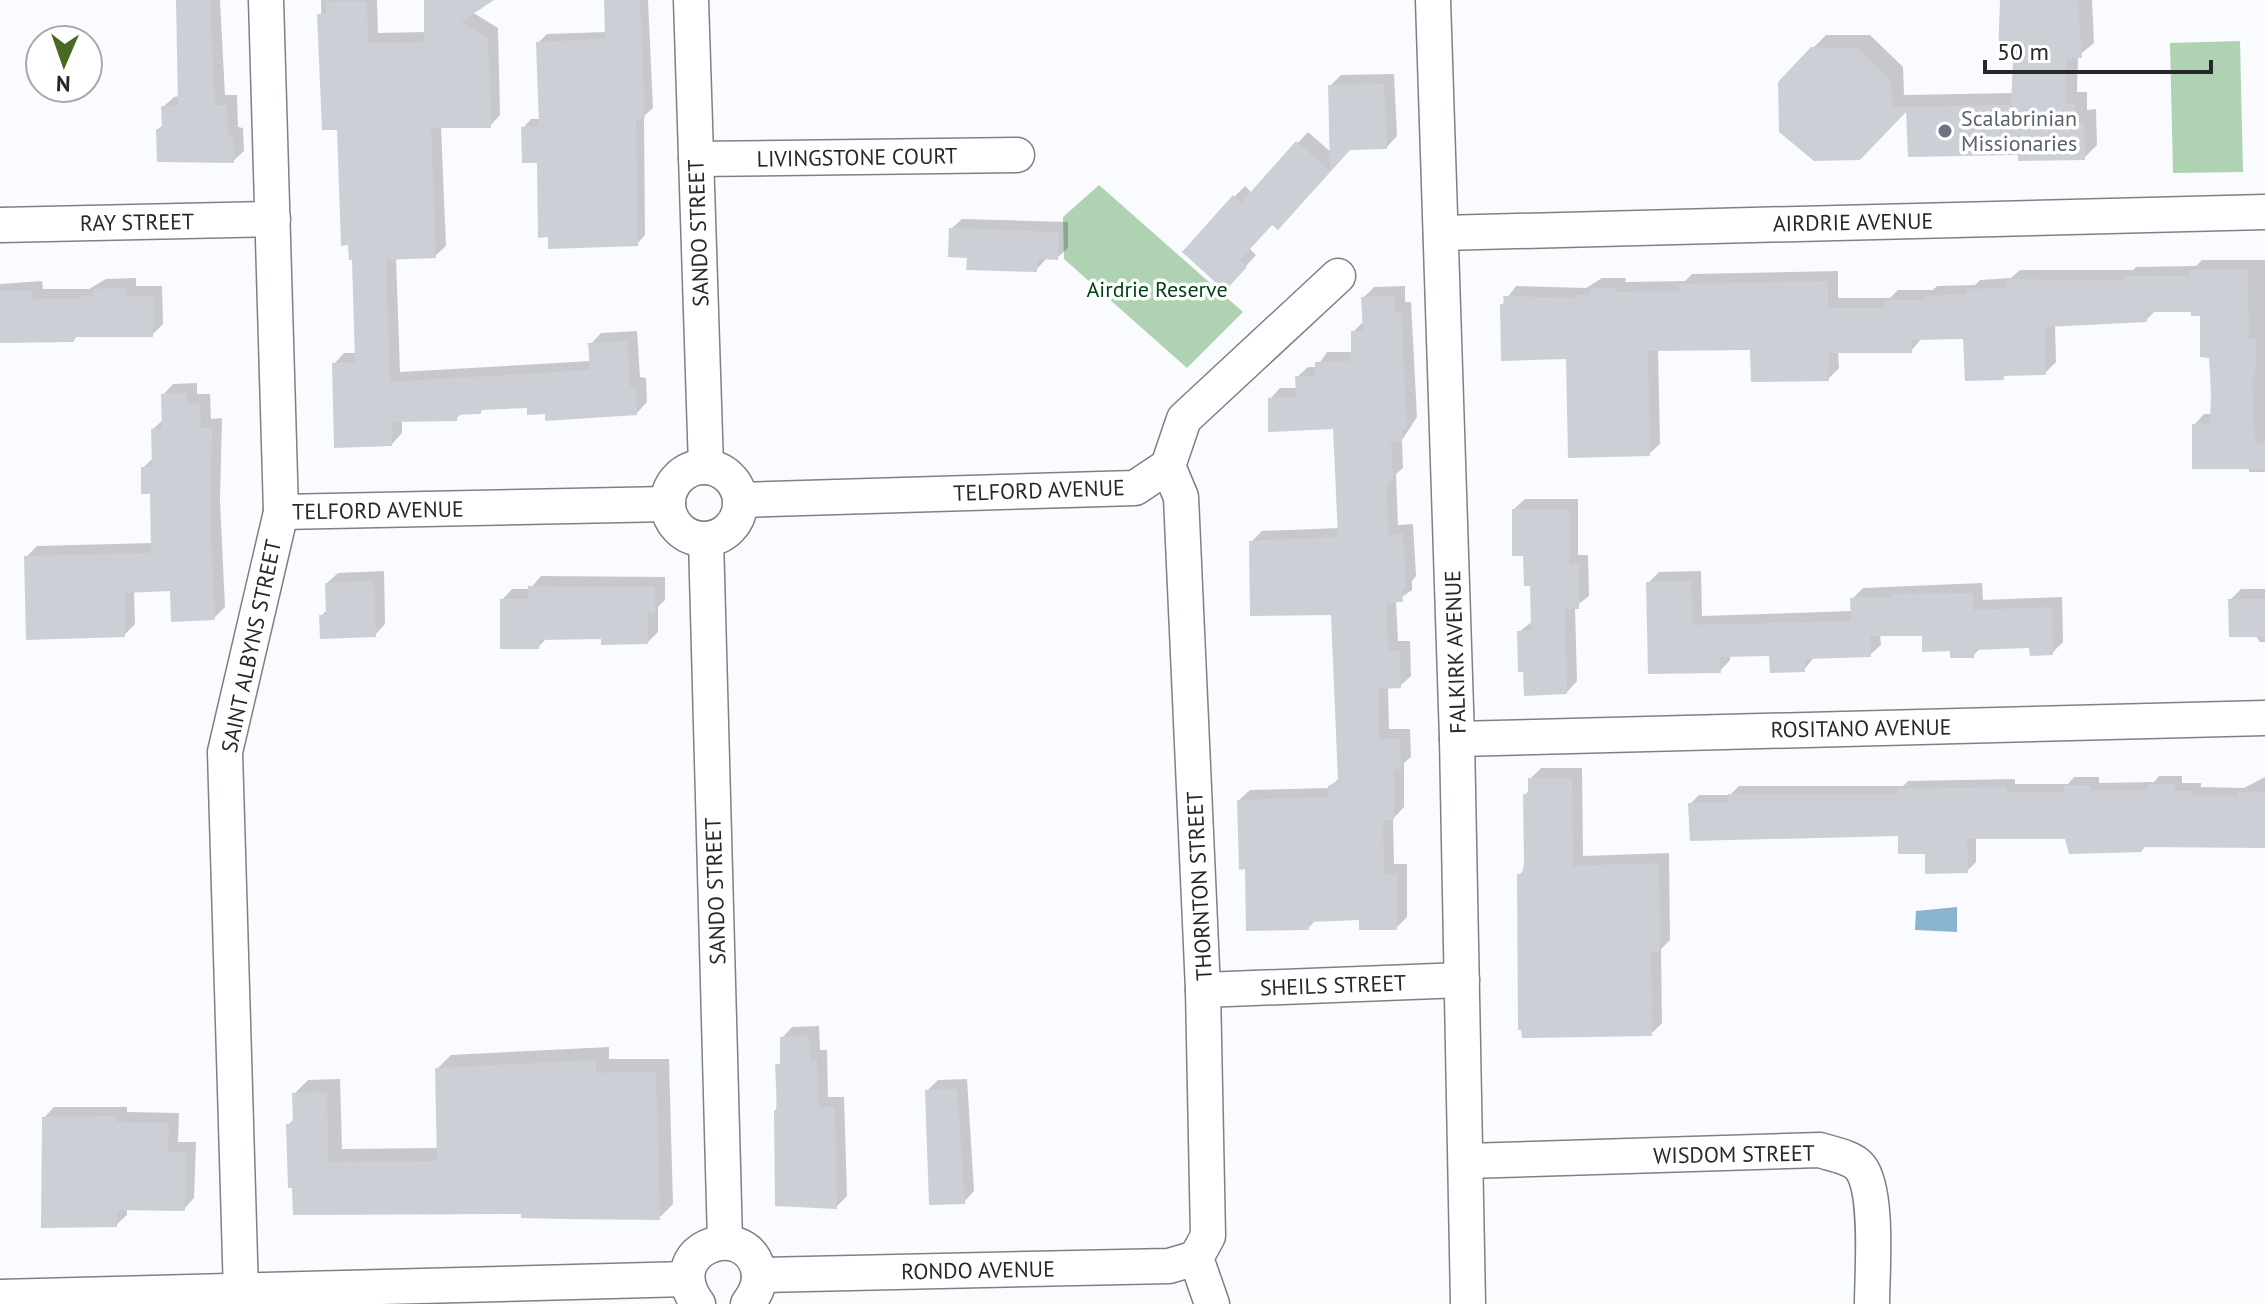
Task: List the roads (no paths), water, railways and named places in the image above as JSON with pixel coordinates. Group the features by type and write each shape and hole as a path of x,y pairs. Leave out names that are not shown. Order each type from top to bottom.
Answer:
{"street":[{"name":"SAINT ALBYNS STREET","path":"241,1293 225,752 281,512 266,0"},
{"name":"SANDO STREET","path":"691,0 706,467"},
{"name":"FALKIRK AVENUE","path":"1433,0 1457,739 1468,1304"},
{"name":"LIVINGSTONE COURT","path":"696,159 1017,155"},
{"name":"AIRDRIE AVENUE","path":"1441,233 2265,212"},
{"name":"RAY STREET","path":"0,225 273,219"},
{"path":"1168,466 1184,419 1338,276"},
{"name":"TELFORD AVENUE","path":"740,500 1135,488 1168,466"},
{"name":"THORNTON STREET","path":"1168,466 1181,497 1203,990 1208,1236 1196,1258"},
{"path":"706,467 716,469 733,480 740,500 735,522 717,537 694,538 676,525 668,504 675,481 684,473 706,467"},
{"name":"TELFORD AVENUE","path":"281,512 668,504"},
{"name":"SANDO STREET","path":"706,539 725,1242"},
{"name":"ROSITANO AVENUE","path":"1457,739 2265,718"},
{"name":"SHEILS STREET","path":"1203,990 1462,980"},
{"name":"WISDOM STREET","path":"1466,1161 1820,1150 1850,1160 1860,1167 1870,1198 1872,1304"},
{"path":"0,1297 692,1291 691,1261 699,1251 725,1242 735,1244 750,1254 754,1289"},
{"path":"1196,1258 1212,1304"},
{"name":"RONDO AVENUE","path":"754,1289 1169,1266 1196,1258"}],"water":[{"path":"1957,907 1957,932 1915,930 1916,911"}],"place":[{"name":"Scalabrinian Missionaries","path":"1945,131"}],"park label":[{"name":"Airdrie Reserve","path":"1157,289"}]}
